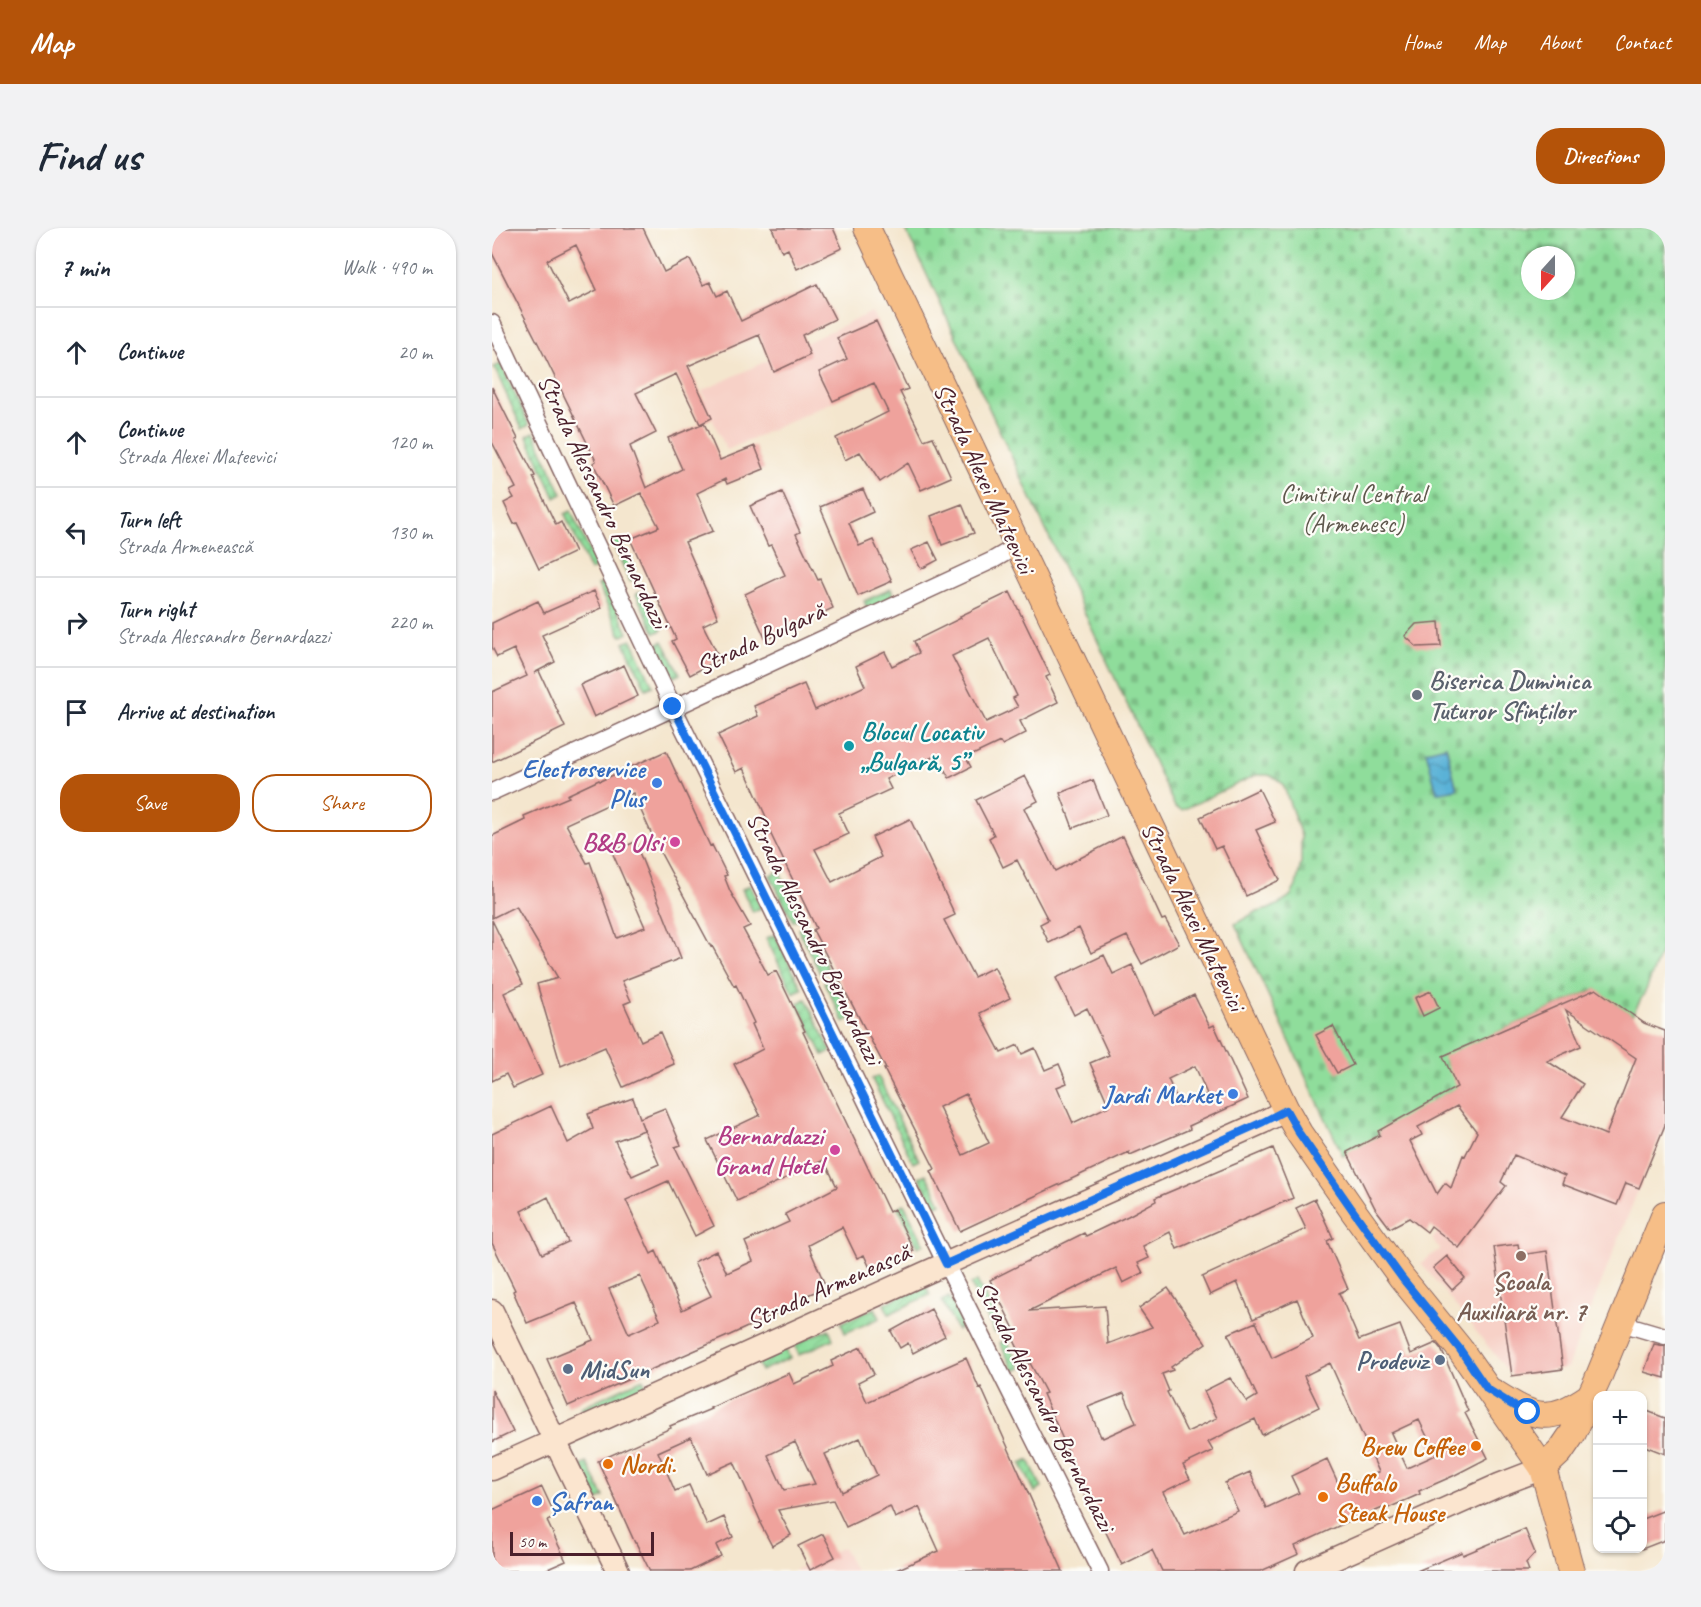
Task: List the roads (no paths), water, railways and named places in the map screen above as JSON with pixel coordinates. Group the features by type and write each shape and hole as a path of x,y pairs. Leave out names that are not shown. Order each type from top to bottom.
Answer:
{"main road":[{"name":"Strada Alexei Mateevici","path":"867,228 1286,1110 1299,1133 1354,1212 1402,1278 1459,1348 1543,1468 1571,1571"},
{"name":"Strada Armenească","path":"492,1469 1286,1110"},
{"path":"1307,1571 1543,1468 1560,1452 1573,1433 1590,1396 1665,1214"},
{"path":"492,1311 618,1571"},
{"path":"1487,1389 1514,1406 1542,1415 1565,1411 1590,1396"}],"street":[{"name":"Strada Alessandro Bernardazzi","path":"492,323 673,707 946,1264 1100,1571"},
{"name":"Strada Bulgară","path":"492,792 993,560 1017,546"},
{"path":"1621,1323 1665,1336"}],"water":[{"path":"1446,746 1457,789 1437,793 1426,751"}],"place":[{"name":"Biserica Duminica Tuturor Sfinților","path":"1417,695"},
{"name":"Blocul Locativ „Bulgară, 5”","path":"849,746"},
{"name":"Electroservice Plus","path":"657,783"},
{"name":"B&B Olsi","path":"675,842"},
{"name":"Jardi Market","path":"1233,1094"},
{"name":"Bernardazzi Grand Hotel","path":"835,1150"},
{"name":"Școala Auxiliară nr. 7","path":"1521,1256"},
{"name":"Prodeviz","path":"1440,1360"},
{"name":"MidSun","path":"568,1369"},
{"name":"Brew Coffee","path":"1476,1446"},
{"name":"Nordi.","path":"608,1464"},
{"name":"Buffalo Steak House","path":"1323,1497"},
{"name":"Șafran","path":"537,1501"}],"park label":[{"name":"Cimitirul Central (Armenesc)","path":"1353,508"}]}
